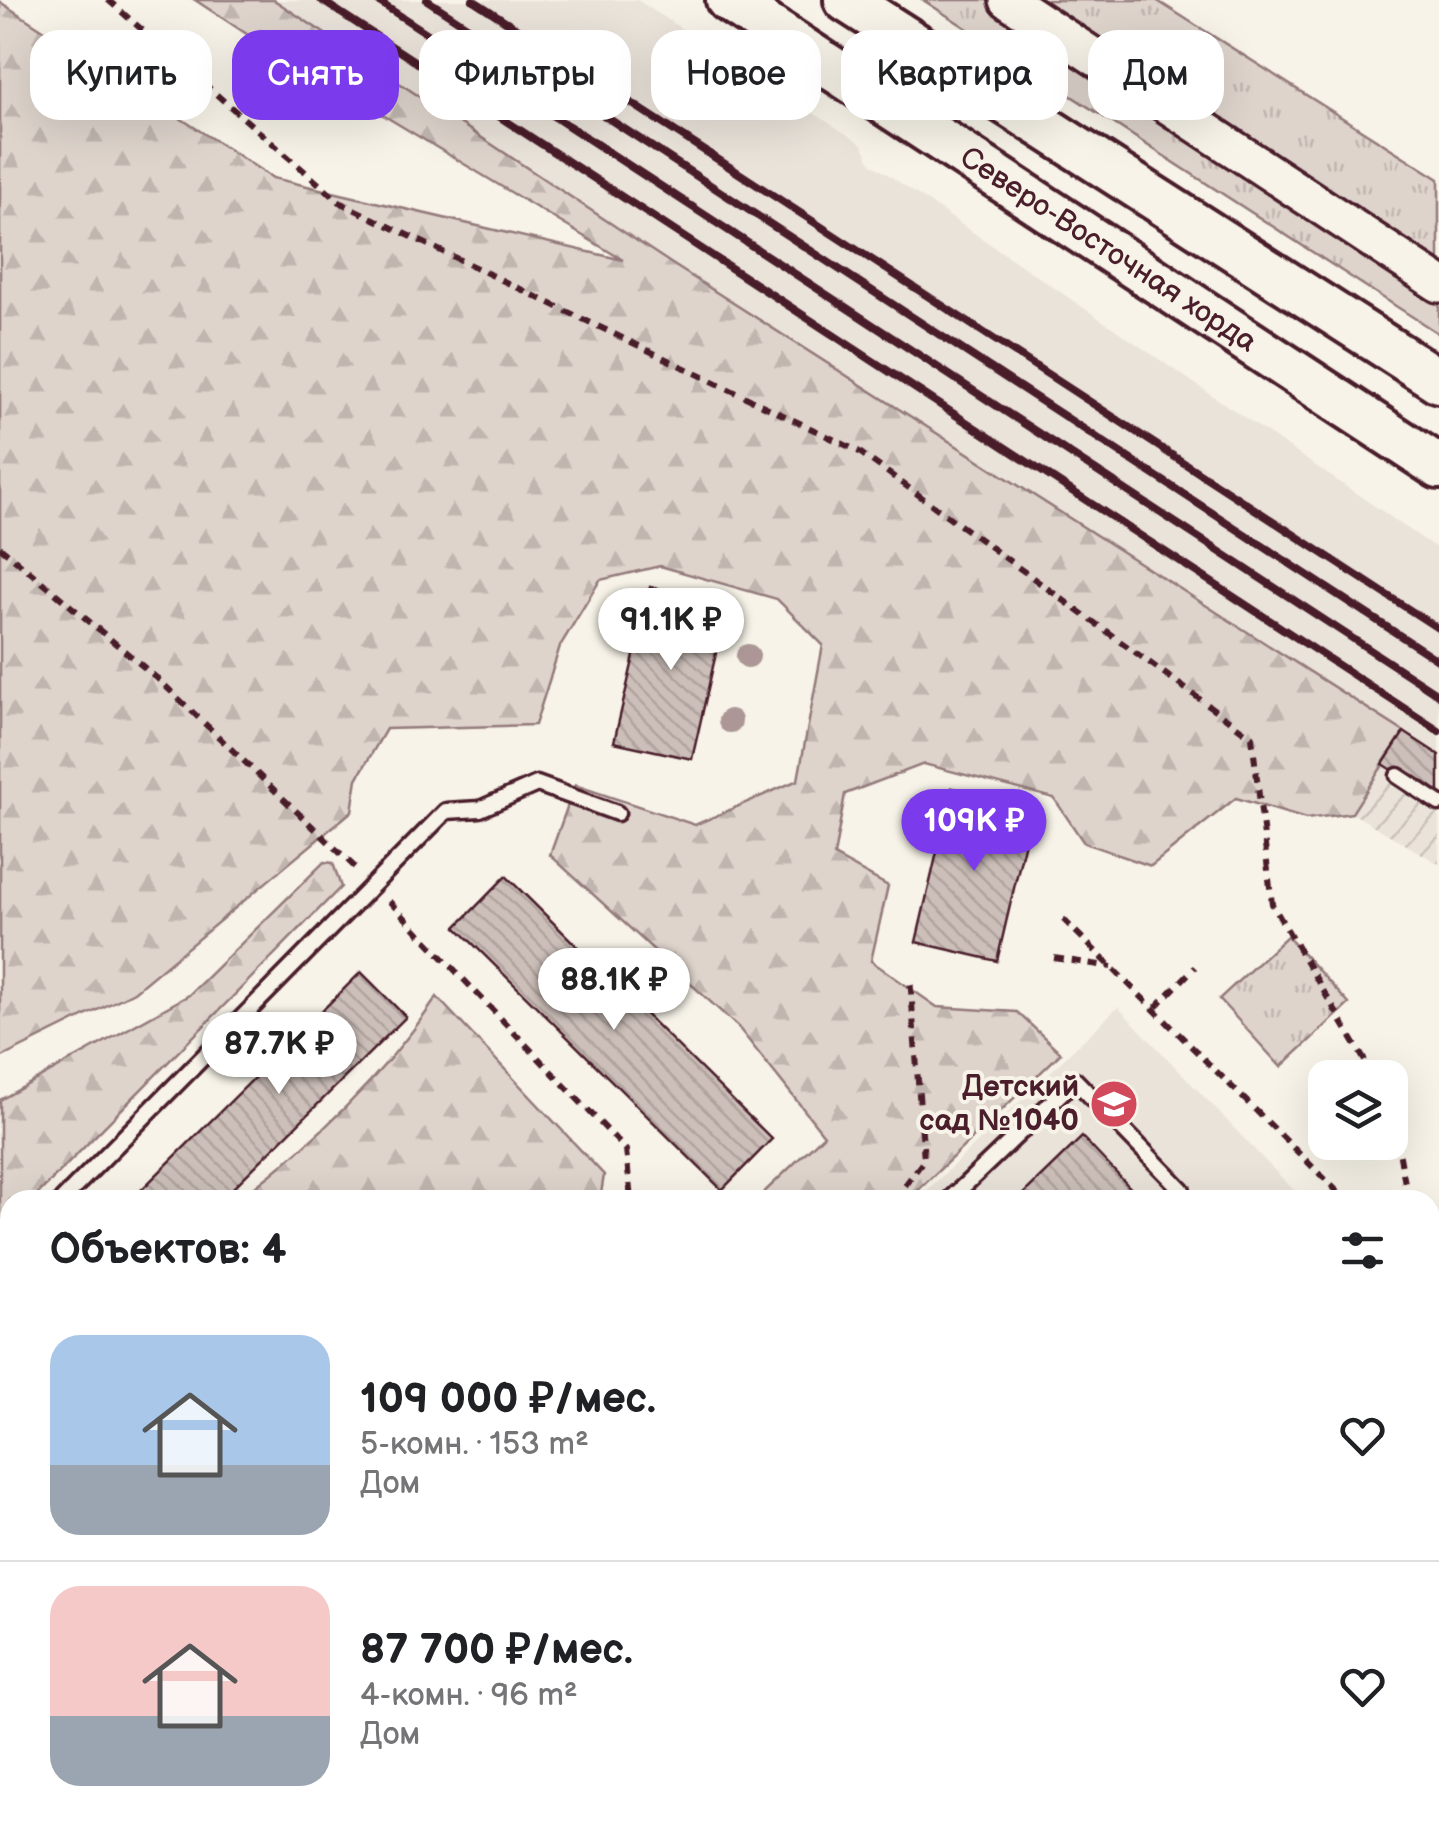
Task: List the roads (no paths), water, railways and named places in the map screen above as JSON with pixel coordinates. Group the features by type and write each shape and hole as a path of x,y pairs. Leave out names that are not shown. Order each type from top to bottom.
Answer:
{"main road":[{"name":"Северо-Восточная хорда","path":"728,0 1439,466"},
{"path":"846,0 1439,381"}],"street":[{"path":"1008,0 1439,284"}],"lane":[{"path":"1398,776 1439,803"},
{"path":"72,1190 446,812 480,808 537,784 617,814"},
{"path":"959,1190 1074,1080 1182,1190"}],"railway":[{"path":"321,0 1439,731"},
{"path":"376,0 1439,695"},
{"path":"427,0 1439,661"},
{"path":"473,0 1439,629"}],"place":[{"name":"Детский сад №1040","path":"1114,1104"}]}
